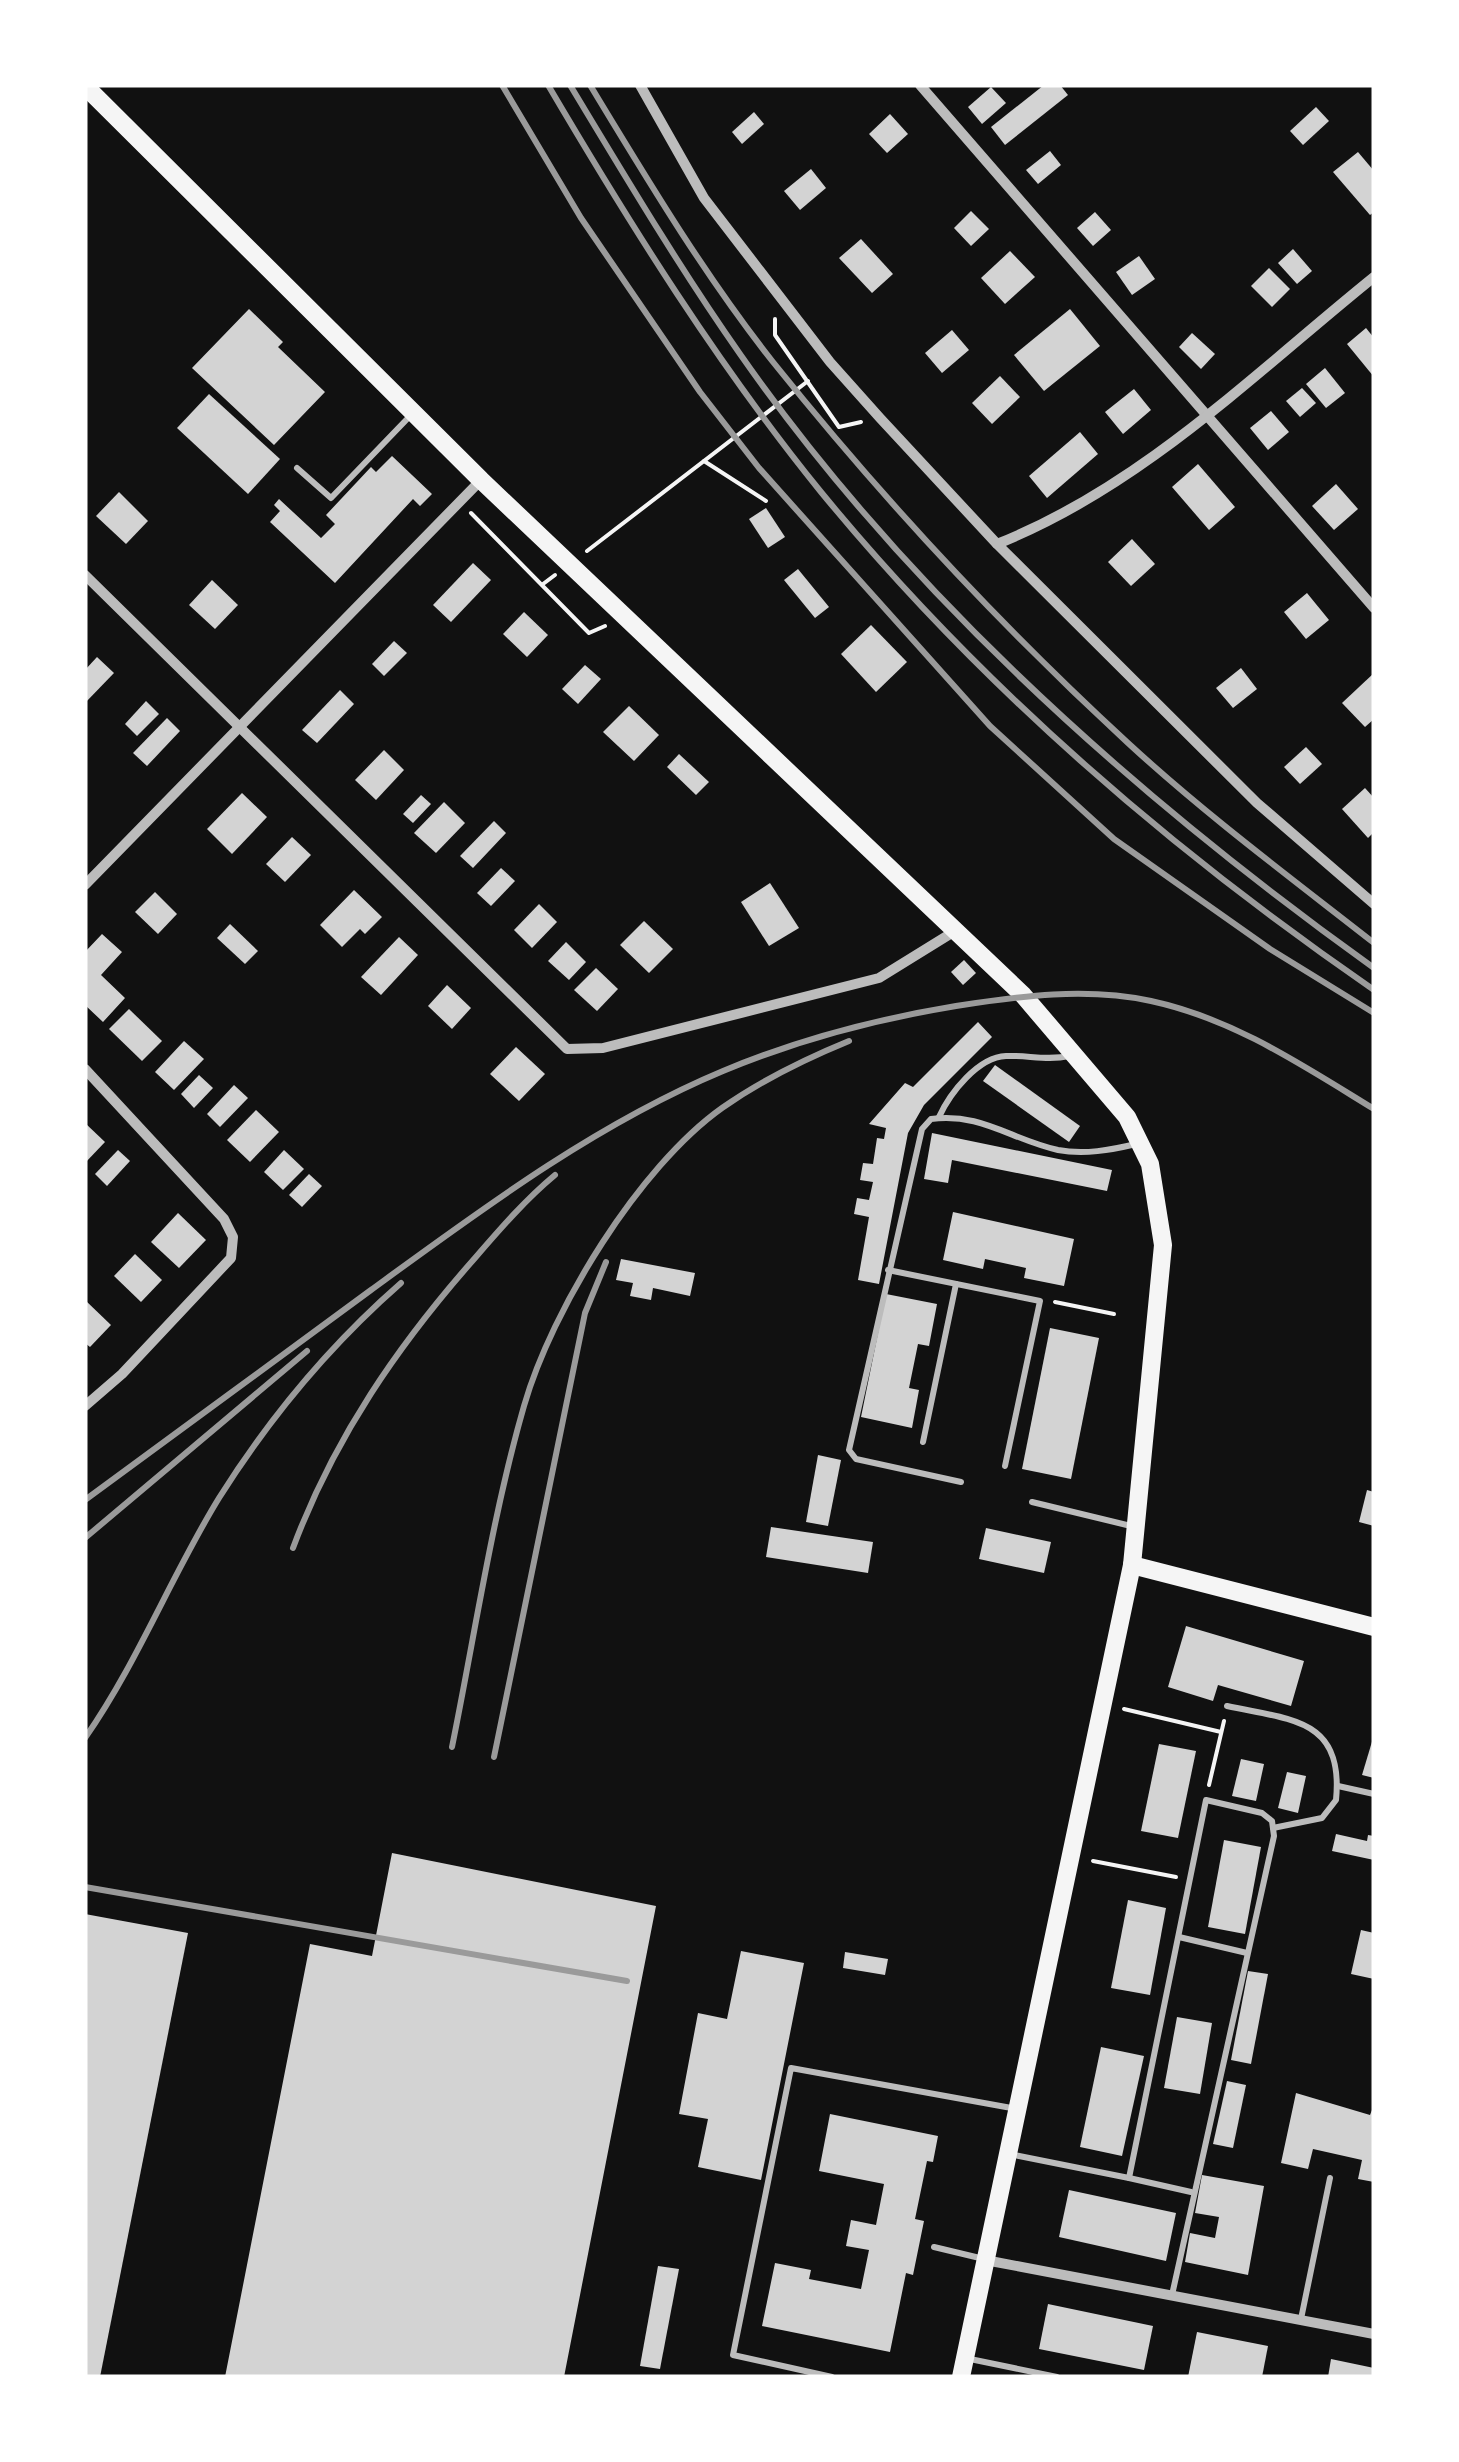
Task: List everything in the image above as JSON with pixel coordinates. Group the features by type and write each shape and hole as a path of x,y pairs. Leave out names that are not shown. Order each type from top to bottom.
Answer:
{"main road":[{"path":"85,86 481,480 1023,996 1127,1117 1140,1143 1160,1205 1163,1245 1132,1565 963,2368"},
{"path":"1132,1565 1374,1628"}],"street":[{"path":"640,85 704,198 830,362 880,418 997,544 1257,803 1374,904"},
{"path":"920,85 1374,608"},
{"path":"997,544 1050,523 1206,417 1374,277"},
{"path":"85,886 481,480"},
{"path":"85,575 567,1049 604,1048 879,978 955,931"},
{"path":"85,1069 224,1220 233,1238 231,1258 122,1374 85,1406"},
{"path":"985,2260 1374,2334"}],"lane":[{"path":"297,468 330,498 414,412"},
{"path":"939,1118 956,1089 986,1062 1002,1055 1060,1058 1076,1054"},
{"path":"960,1482 856,1459 849,1450 922,1130 931,1119 980,1120 1034,1143 1077,1152 1140,1143"},
{"path":"888,1270 1040,1301 1005,1466"},
{"path":"924,1442 956,1284"},
{"path":"1032,1502 1136,1527"},
{"path":"1227,1706 1301,1722 1322,1734 1336,1757 1336,1800 1322,1818 1273,1828"},
{"path":"1338,1786 1374,1794"},
{"path":"1129,2178 1206,1800 1262,1813 1273,1828 1191,2192 1172,2296"},
{"path":"1179,1937 1247,1953"},
{"path":"832,2377 734,2355 791,2068 1017,2108"},
{"path":"1008,2154 1191,2192"},
{"path":"1301,2320 1330,2178"},
{"path":"934,2248 985,2260"},
{"path":"963,2368 1057,2377"}],"path":[{"path":"776,334 838,427 880,418"},
{"path":"587,551 808,381"},
{"path":"704,462 766,500"},
{"path":"460,502 589,633"},
{"path":"543,584 558,573"},
{"path":"1040,1301 1070,1302 1114,1314"},
{"path":"1206,1800 1227,1706"},
{"path":"1124,1709 1221,1732"},
{"path":"1093,1862 1190,1880"}],"building":[{"path":"1044,85 1060,85 1068,95 1005,145 991,127"},
{"path":"991,87 1006,103 982,124 968,107"},
{"path":"1316,107 1329,121 1303,145 1290,131"},
{"path":"754,112 764,124 742,144 732,132"},
{"path":"890,114 908,134 887,153 869,134"},
{"path":"1050,151 1061,165 1038,184 1026,170"},
{"path":"1358,152 1374,171 1374,212 1370,215 1333,172"},
{"path":"811,169 826,188 800,210 784,191"},
{"path":"971,211 989,229 971,246 954,228"},
{"path":"1095,212 1111,230 1093,246 1077,228"},
{"path":"861,239 893,274 872,293 839,258"},
{"path":"1293,249 1312,271 1297,284 1278,263"},
{"path":"1010,251 1035,277 1005,304 981,278"},
{"path":"1139,256 1155,279 1132,295 1116,272"},
{"path":"1269,268 1290,289 1272,307 1251,286"},
{"path":"249,309 283,342 278,347 325,392 274,445 192,368"},
{"path":"1070,309 1100,346 1044,391 1014,355"},
{"path":"1366,328 1374,338 1374,377 1347,344"},
{"path":"952,330 969,350 942,373 925,353"},
{"path":"1192,333 1215,354 1201,369 1179,347"},
{"path":"1325,368 1345,393 1326,408 1306,384"},
{"path":"1000,376 1020,397 992,424 972,403"},
{"path":"1302,388 1316,403 1300,417 1286,401"},
{"path":"1134,389 1151,410 1123,434 1105,412"},
{"path":"209,394 280,459 248,494 177,428"},
{"path":"1271,411 1289,432 1268,450 1250,428"},
{"path":"1080,432 1098,454 1047,498 1029,476"},
{"path":"392,456 432,494 420,506 413,499 335,583 270,522 280,511 274,505 279,499 321,538 335,524 326,515 371,467 376,472"},
{"path":"1198,464 1235,507 1209,530 1172,487"},
{"path":"1336,484 1358,509 1334,530 1312,506"},
{"path":"119,492 148,521 126,544 96,516"},
{"path":"766,508 785,537 768,548 749,519"},
{"path":"1132,539 1155,564 1131,586 1108,562"},
{"path":"473,563 491,580 451,622 433,605"},
{"path":"798,569 829,607 815,618 784,580"},
{"path":"212,580 238,605 215,629 189,605"},
{"path":"1307,593 1329,620 1306,639 1284,612"},
{"path":"524,612 548,635 527,657 503,634"},
{"path":"871,625 907,662 876,692 841,654"},
{"path":"394,641 407,653 384,676 372,664"},
{"path":"97,657 114,673 85,703 85,670"},
{"path":"585,665 601,679 578,704 562,689"},
{"path":"1241,668 1257,689 1233,708 1216,688"},
{"path":"1374,673 1374,719 1365,727 1342,703"},
{"path":"340,690 354,704 317,743 302,730"},
{"path":"146,701 159,714 137,736 125,724"},
{"path":"629,706 659,735 634,761 603,732"},
{"path":"167,718 180,731 147,766 133,753"},
{"path":"1306,747 1322,764 1300,784 1284,767"},
{"path":"384,750 404,770 376,800 355,780"},
{"path":"679,754 709,782 696,795 667,767"},
{"path":"1365,788 1374,798 1374,832 1368,838 1342,809"},
{"path":"242,793 267,817 232,854 207,829"},
{"path":"421,795 431,804 413,823 403,814"},
{"path":"444,802 465,823 436,853 414,833"},
{"path":"494,821 506,833 473,868 460,856"},
{"path":"292,837 311,855 285,882 266,864"},
{"path":"501,868 515,881 491,906 477,893"},
{"path":"770,883 799,928 769,946 741,902"},
{"path":"354,890 382,917 365,934 360,929 342,947 320,925"},
{"path":"155,892 177,914 158,934 135,912"},
{"path":"539,904 557,922 532,948 514,930"},
{"path":"644,921 673,949 649,973 620,945"},
{"path":"230,924 258,951 245,964 217,938"},
{"path":"102,934 122,952 101,975 125,998 103,1022 85,1005 85,952"},
{"path":"399,937 418,955 381,995 361,977"},
{"path":"566,942 586,962 569,980 548,961"},
{"path":"964,960 976,973 963,985 951,972"},
{"path":"596,968 618,989 597,1011 574,990"},
{"path":"447,985 471,1008 452,1029 428,1006"},
{"path":"129,1009 162,1041 142,1061 109,1029"},
{"path":"978,1022 992,1037 924,1105 908,1133 879,1284 858,1280 869,1217 854,1214 857,1198 869,1200 873,1182 860,1180 863,1163 873,1164 877,1138 884,1139 886,1128 869,1124 905,1083 913,1087"},
{"path":"184,1041 204,1059 174,1090 155,1072"},
{"path":"516,1047 545,1074 519,1101 490,1074"},
{"path":"995,1065 1080,1126 1069,1142 983,1081"},
{"path":"199,1075 213,1088 194,1108 181,1094"},
{"path":"234,1085 248,1098 220,1127 207,1114"},
{"path":"256,1110 279,1132 250,1162 227,1140"},
{"path":"85,1123 105,1142 85,1163"},
{"path":"932,1133 1112,1170 1107,1191 952,1160 948,1183 924,1179"},
{"path":"118,1150 130,1161 107,1186 95,1174"},
{"path":"284,1150 304,1169 283,1190 264,1172"},
{"path":"309,1174 322,1186 302,1207 289,1195"},
{"path":"953,1212 1074,1239 1064,1286 1024,1278 1026,1268 985,1259 983,1269 943,1260"},
{"path":"178,1213 206,1240 179,1268 151,1242"},
{"path":"135,1254 162,1280 141,1302 114,1276"},
{"path":"621,1259 695,1273 690,1296 653,1288 651,1300 630,1296 633,1283 616,1280"},
{"path":"886,1294 937,1304 929,1346 918,1344 909,1388 919,1390 912,1428 861,1417"},
{"path":"85,1300 111,1325 90,1347 85,1343"},
{"path":"1050,1328 1099,1338 1071,1479 1022,1469"},
{"path":"818,1455 841,1460 828,1526 806,1522"},
{"path":"1367,1490 1374,1492 1374,1526 1359,1522"},
{"path":"771,1527 873,1542 868,1573 766,1557"},
{"path":"986,1528 1051,1542 1044,1573 979,1559"},
{"path":"1186,1626 1304,1661 1291,1706 1218,1685 1213,1701 1168,1687"},
{"path":"1374,1735 1374,1778 1362,1775"},
{"path":"1159,1744 1196,1751 1178,1838 1141,1831"},
{"path":"1241,1759 1264,1764 1256,1801 1232,1796"},
{"path":"1287,1772 1306,1776 1298,1813 1278,1808"},
{"path":"1336,1834 1367,1841 1368,1835 1374,1836 1374,1860 1332,1851"},
{"path":"1224,1840 1261,1847 1245,1934 1208,1927"},
{"path":"392,1853 656,1906 564,2377 225,2377 310,1944 372,1956"},
{"path":"1128,1900 1166,1908 1150,1995 1111,1988"},
{"path":"85,1914 188,1933 100,2377 85,2377"},
{"path":"1361,1930 1374,1933 1374,1979 1351,1974"},
{"path":"741,1951 804,1963 761,2180 698,2167 708,2119 679,2114 698,2013 727,2019"},
{"path":"845,1952 888,1959 885,1975 843,1968"},
{"path":"1248,1971 1268,1974 1251,2064 1231,2060"},
{"path":"1177,2017 1212,2023 1200,2094 1164,2088"},
{"path":"1101,2047 1144,2056 1122,2156 1080,2147"},
{"path":"1227,2081 1246,2085 1233,2148 1213,2144"},
{"path":"1296,2093 1370,2115 1374,2105 1374,2182 1358,2179 1362,2160 1313,2149 1308,2169 1281,2163"},
{"path":"830,2114 938,2136 933,2162 927,2161 915,2219 924,2221 913,2275 906,2273 890,2352 762,2326 775,2263 811,2270 809,2279 861,2289 869,2250 846,2246 851,2220 876,2225 884,2184 819,2171"},
{"path":"1202,2175 1264,2186 1248,2275 1185,2262 1190,2233 1215,2238 1219,2217 1195,2213"},
{"path":"1069,2190 1176,2213 1166,2261 1059,2237"},
{"path":"658,2266 679,2269 660,2369 640,2366"},
{"path":"1048,2304 1153,2326 1144,2370 1039,2349"},
{"path":"1197,2332 1268,2346 1262,2377 1188,2377"},
{"path":"1331,2359 1374,2368 1374,2377 1328,2377"}],"railway":[{"path":"502,85 581,218 700,392 759,468 990,726 1114,839 1270,949 1374,1013"},
{"path":"548,85 711,345 783,444 882,563 1012,697 1150,821 1223,880 1374,990"},
{"path":"570,85 740,354 806,443 877,528 1031,688 1114,763 1286,903 1374,968"},
{"path":"590,85 724,296 773,362 899,511 988,607 1128,743 1374,943"},
{"path":"85,1500 498,1199 585,1142 676,1092 808,1040 897,1017 980,1002 1053,994 1127,997 1181,1009 1239,1031 1374,1109"},
{"path":"452,1747 493,1533 524,1406 537,1368 577,1285 630,1203 691,1134 753,1088 849,1041"},
{"path":"293,1548 348,1431 394,1359 484,1247 555,1175"},
{"path":"494,1757 585,1313 606,1262"},
{"path":"85,1738 239,1468 325,1357 401,1283"},
{"path":"85,1538 307,1351"},
{"path":"85,1887 627,1981"}]}
